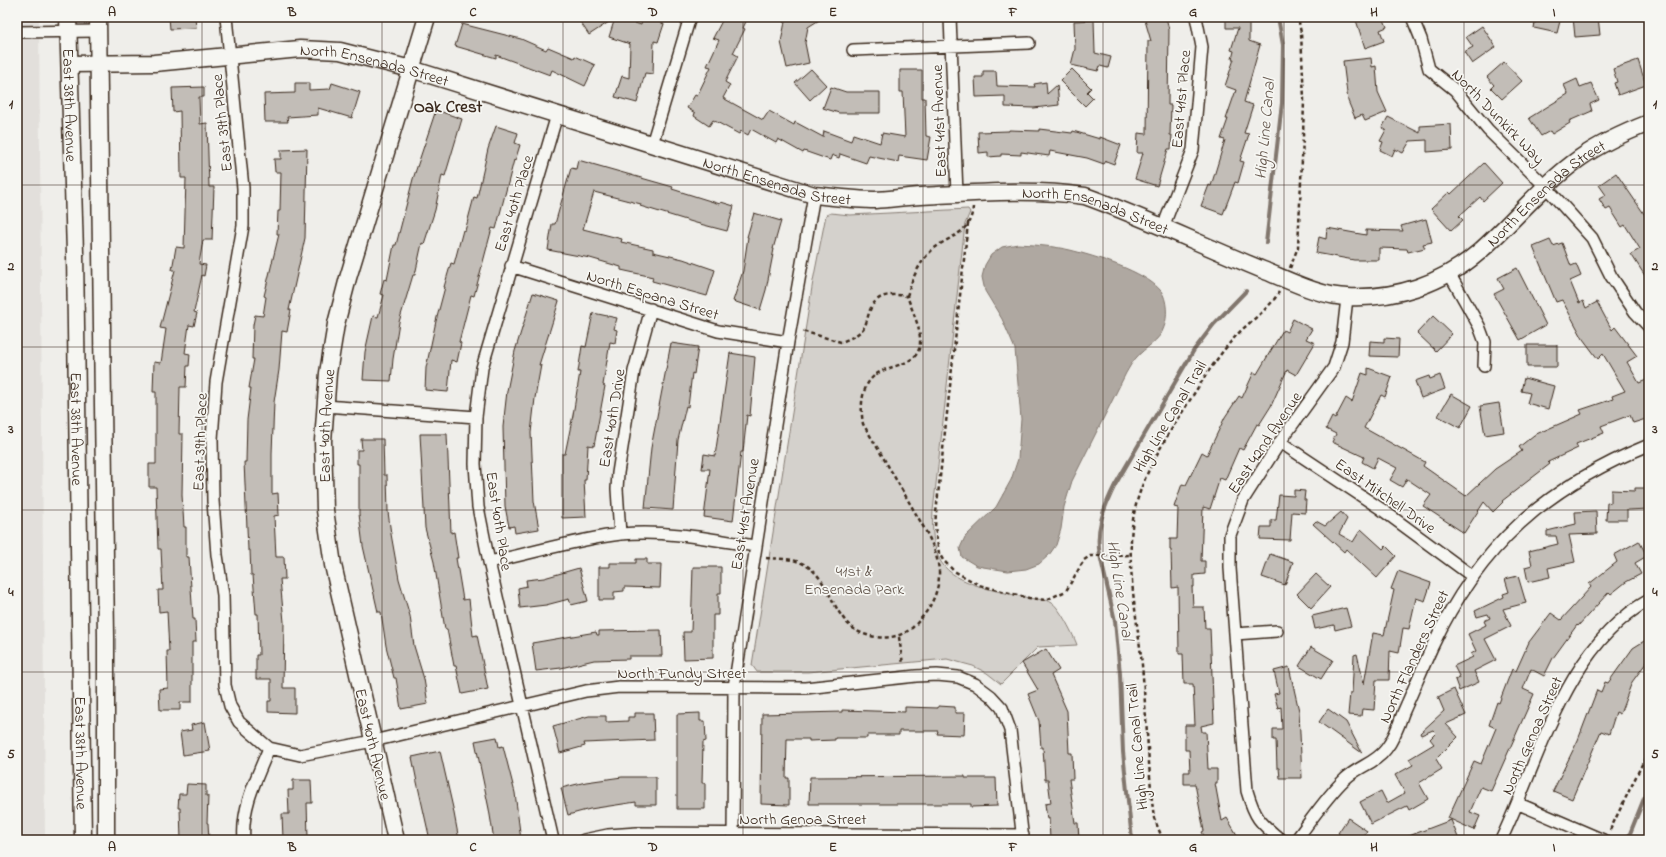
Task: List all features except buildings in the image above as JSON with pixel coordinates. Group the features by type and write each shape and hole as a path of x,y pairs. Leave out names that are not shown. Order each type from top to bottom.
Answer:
{"street":[{"name":"East 39th Place","path":"226,17 243,188 243,226 216,382 212,439 213,501 217,555 223,595 225,685 230,706 239,722 269,748 300,755 373,741"},
{"name":"East 40th Avenue","path":"396,840 328,541 323,470 324,406 336,324 348,278 427,17"},
{"path":"652,144 690,17"},
{"name":"East 41st Avenue","path":"950,17 957,194"},
{"name":"East 41st Place","path":"1163,227 1193,150 1202,47 1196,17"},
{"name":"North Dunkirk Way","path":"1412,17 1421,39 1429,69 1455,90 1488,130 1546,187 1592,238 1611,276 1635,312 1649,328"},
{"path":"17,32 69,24 98,24"},
{"name":"East 38th Avenue","path":"69,24 75,261 83,840"},
{"name":"East 38th Avenue","path":"98,24 106,840"},
{"name":"East 41st Avenue","path":"853,50 1029,43"},
{"name":"North Ensenada Street","path":"70,64 154,63 231,57 300,49 323,49 356,55 411,69 814,195 846,199 875,200 957,194 1058,192 1085,196 1163,227 1283,278 1320,292 1347,298 1390,294 1424,286 1449,274 1478,252 1546,187 1580,158 1609,142 1649,124"},
{"name":"East 40th Place","path":"552,840 489,562 478,507 475,464 476,417 482,368 557,115"},
{"name":"East 41st Avenue","path":"733,837 734,687 788,342 814,195"},
{"name":"North Espana Street","path":"511,266 718,331 788,342"},
{"path":"1449,274 1479,326 1485,342 1484,366"},
{"name":"East 42nd Avenue","path":"1281,840 1264,826 1253,812 1247,791 1235,634 1230,535 1243,500 1280,442 1334,367 1342,342 1347,298"},
{"name":"East 40th Drive","path":"620,534 617,489 618,473 634,371 651,309"},
{"path":"324,406 476,417"},
{"name":"East Mitchell Drive","path":"1280,442 1381,509 1472,576"},
{"name":"North Flanders Street","path":"1296,840 1328,798 1346,778 1368,765 1386,749 1445,620 1472,576 1519,524 1548,499 1597,468 1649,445"},
{"path":"489,562 620,534 680,534 755,546"},
{"name":"North Genoa Street","path":"1501,840 1519,804 1556,710 1579,667 1603,637 1636,607 1649,600"},
{"path":"1235,634 1277,631"},
{"name":"North Fundy Street","path":"373,741 586,690 618,687 805,688 937,675 958,677 975,684 991,696 1002,708 1010,730 1023,837"},
{"path":"244,840 243,824 251,794 269,748"},
{"path":"1519,804 1602,840"},
{"name":"North Genoa Street","path":"584,840 608,835 637,833 733,837 1023,837"}],"path":[{"name":"High Line Canal Trail","path":"1163,840 1154,818 1152,801 1131,533 1136,508 1151,467 1182,412 1235,336 1273,302 1298,247 1304,99 1301,33 1298,17"},
{"path":"973,205 972,216 968,223 958,234 932,251 913,274 907,296 920,335 920,345 917,354 909,361 880,372 871,380 861,399 863,424 937,553 954,571 979,585 1029,598 1046,600 1066,591 1081,563 1090,556 1132,555"},
{"path":"764,558 800,562 810,569 829,592 842,617 858,631 868,635 899,637 921,620 932,602 939,582 936,513 968,223"},
{"path":"802,331 841,342 857,334 865,326 874,302 881,296 893,294 907,296"},
{"path":"899,637 903,664"},
{"path":"1610,829 1649,750"}],"shaded area":[{"path":"17,17 39,17 45,840 17,840"},
{"path":"1018,244 1070,250 1105,260 1132,271 1143,277 1161,291 1166,303 1166,313 1162,332 1152,344 1140,354 1126,373 1072,481 1064,507 1061,529 1056,545 1049,555 1039,564 1026,569 1008,571 977,566 962,557 960,548 965,537 996,507 1011,480 1018,459 1021,419 1015,349 1002,319 985,291 982,277 985,265 991,255 1002,247"}],"green space":[{"name":"41st & Ensenada Park","path":"968,209 970,212 965,224 933,511 934,543 941,562 957,577 981,587 1032,599 1050,601 1063,616 1077,645 1038,647 1001,684 987,673 973,666 947,659 808,672 757,672 752,665 813,281 826,215 831,213 850,215"}],"waterway":[{"name":"High Line Canal","path":"1266,243 1282,103 1283,45 1278,17"},
{"name":"High Line Canal","path":"1132,840 1123,752 1120,674 1115,621 1100,555 1100,528 1104,510 1115,485 1194,350 1214,324 1246,291"},
{"name":"High Line Canal","path":"1629,836 1649,786"}],"district":[{"name":"Oak Crest","path":"448,106"}]}
